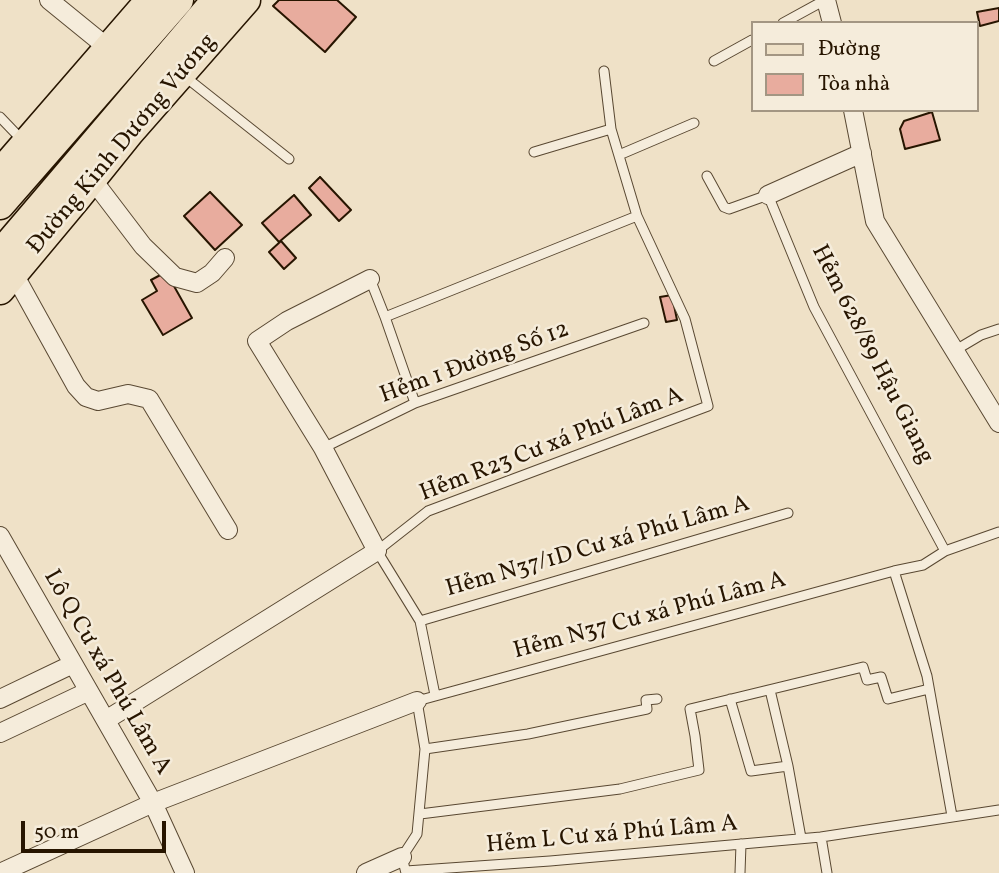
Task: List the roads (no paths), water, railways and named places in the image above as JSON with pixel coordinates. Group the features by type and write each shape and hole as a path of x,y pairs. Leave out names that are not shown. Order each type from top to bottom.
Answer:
{"main road":[{"name":"Đường Kinh Dương Vương","path":"0,205 116,56 150,0"},
{"name":"Đường Kinh Dương Vương","path":"0,173 26,143 116,56 179,0"},
{"name":"Đường Kinh Dương Vương","path":"5,273 216,0"},
{"name":"Đường Kinh Dương Vương","path":"5,273 92,179 246,0"}],"street":[{"path":"49,0 116,56"},
{"path":"825,0 831,21"},
{"path":"853,112 875,221 999,423"},
{"path":"768,195 862,153"},
{"path":"92,179 143,246 175,278 197,283 212,273 225,258"},
{"path":"5,273 76,386 86,397 97,401 128,394 149,398 229,530"},
{"path":"106,720 377,551 323,448 257,341 287,321 370,279"},
{"name":"Lô Q Cư xá Phú Lâm A","path":"0,536 5,555 73,664 153,803 185,873"},
{"path":"0,699 73,664"},
{"path":"0,733 89,691"},
{"path":"0,873 153,803 416,701"},
{"path":"366,873 404,867"}],"lane":[{"path":"787,21 825,0"},
{"path":"714,61 750,41"},
{"path":"385,317 637,216 611,129 604,71"},
{"path":"181,74 289,159"},
{"path":"0,117 26,143"},
{"path":"619,155 694,124"},
{"path":"534,152 611,129"},
{"path":"707,176 724,207 729,209 768,195"},
{"name":"Hẻm 628/89 Hậu Giang","path":"768,195 814,307 945,551"},
{"name":"Hẻm R23 Cư xá Phú Lâm A","path":"377,551 428,510 708,406 685,319 637,216"},
{"path":"370,279 415,403"},
{"name":"Hẻm 1 Đường Số 12","path":"323,448 415,403 644,323"},
{"path":"954,351 981,335 999,329"},
{"name":"Hẻm N37/1D Cư xá Phú Lâm A","path":"419,621 788,513"},
{"name":"Hẻm N37 Cư xá Phú Lâm A","path":"416,701 923,565 945,551 999,532"},
{"path":"377,551 419,621 435,695"},
{"path":"894,571 927,676 952,816"},
{"path":"420,814 620,789 699,770 690,709 730,699 863,667 867,680 881,677 888,699 929,689"},
{"path":"770,690 801,838"},
{"path":"425,749 528,734 647,709 646,700 657,699"},
{"path":"730,699 751,771 788,766"},
{"path":"404,867 417,834 425,749 416,701"},
{"name":"Hẻm L Cư xá Phú Lâm A","path":"404,867 550,861 741,844 821,836 999,810"},
{"path":"821,836 827,873"},
{"path":"740,873 741,844"},
{"path":"550,861 550,873"}]}
